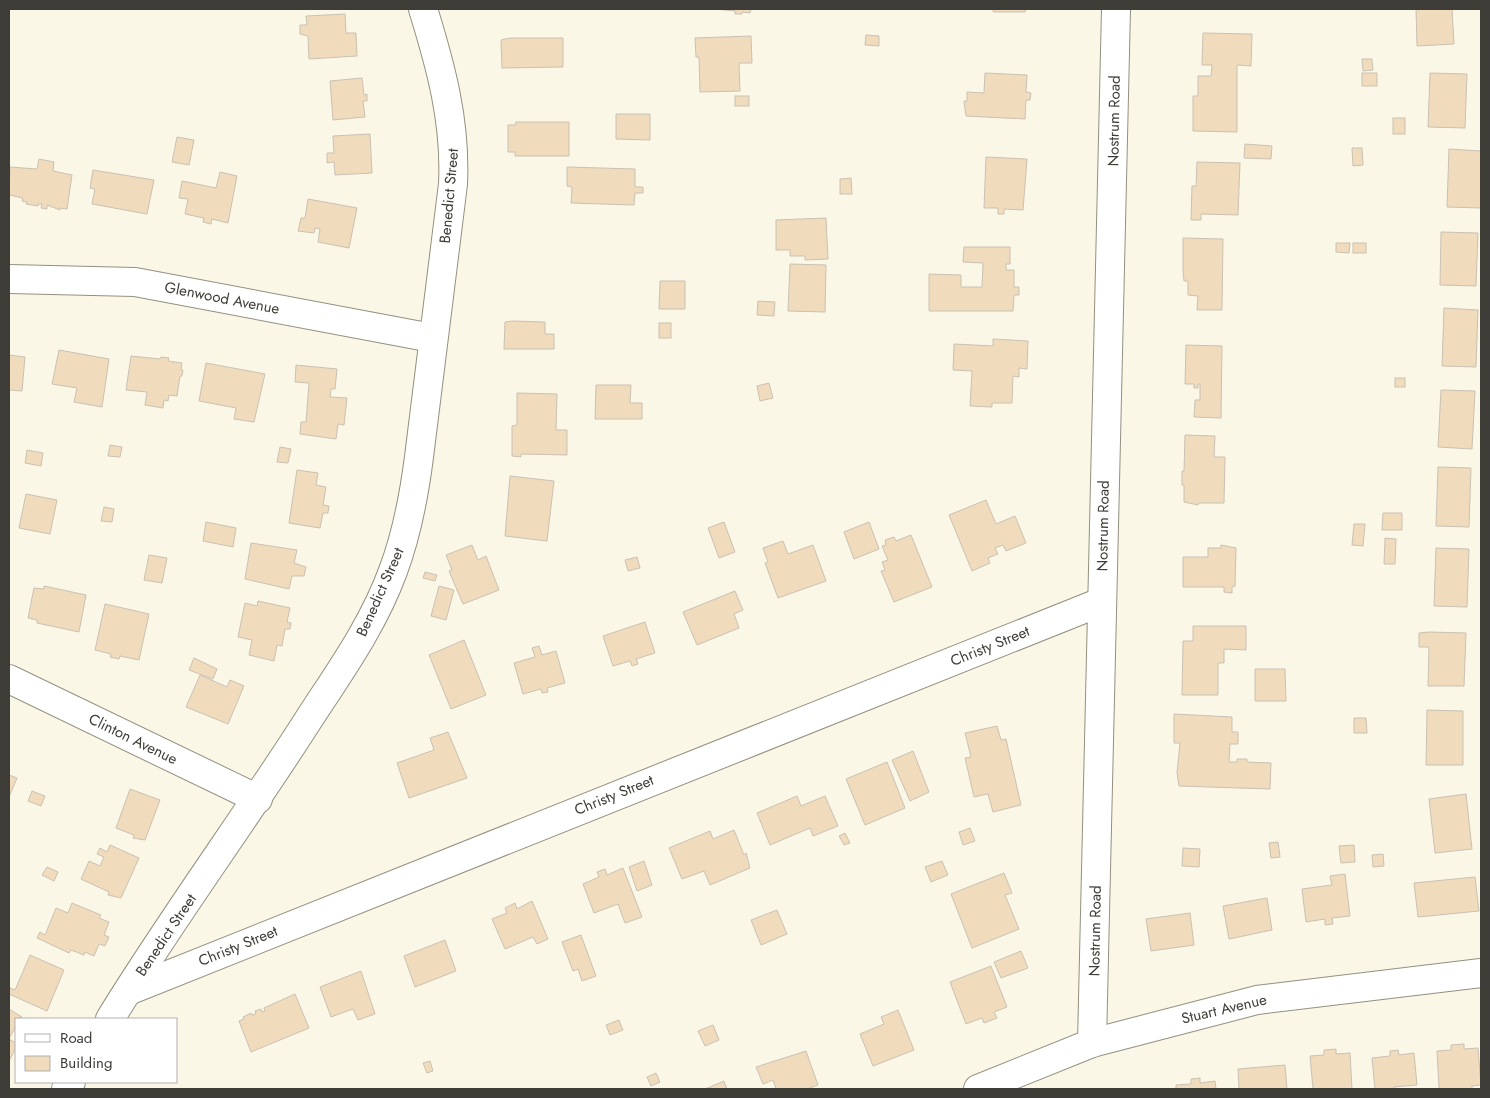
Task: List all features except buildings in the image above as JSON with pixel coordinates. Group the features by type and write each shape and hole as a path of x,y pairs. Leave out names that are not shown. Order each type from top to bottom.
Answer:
{"street":[{"name":"Benedict Street","path":"111,1018 258,799 352,652 374,614 393,572 413,500 453,184 454,158 448,100 423,9"},
{"name":"Nostrum Road","path":"1092,1043 1116,9"},
{"name":"Glenwood Avenue","path":"9,279 135,282 432,338"},
{"name":"Christy Street","path":"128,990 1101,602"},
{"name":"Clinton Avenue","path":"9,679 258,799"},
{"name":"Stuart Avenue","path":"978,1089 1013,1082 1092,1043 1257,1000 1481,973"}]}
